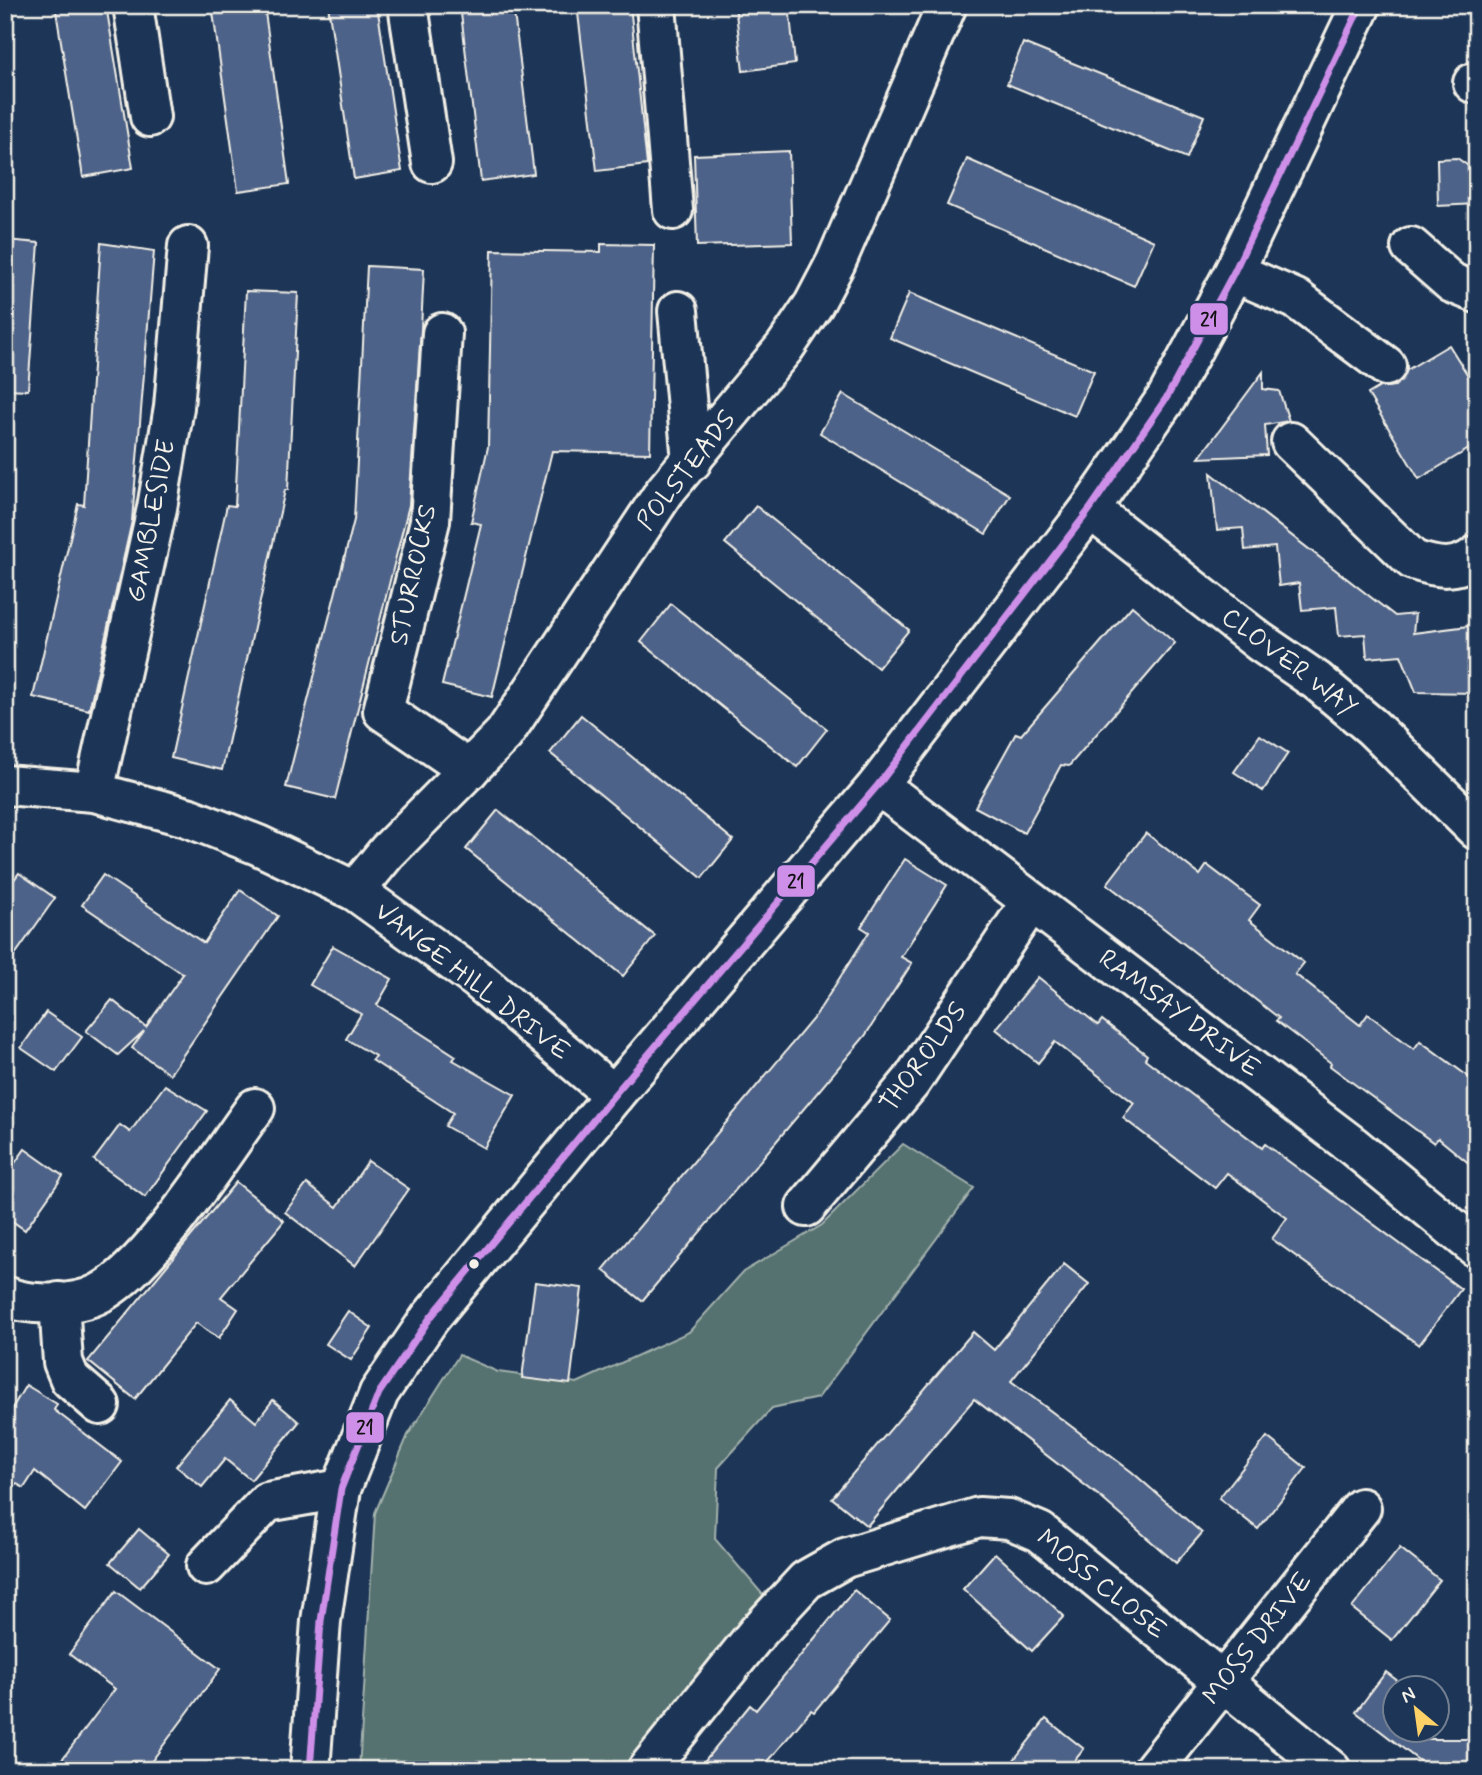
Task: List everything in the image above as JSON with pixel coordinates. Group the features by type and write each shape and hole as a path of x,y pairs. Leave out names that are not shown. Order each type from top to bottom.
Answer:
{"street":[{"path":"133,5 150,117"},
{"path":"408,5 432,163"},
{"path":"656,5 673,211"},
{"name":"POLSTEADS","path":"355,891 387,852 504,734 665,491 777,357 814,304 836,262 947,5"},
{"path":"310,1770 321,1621 341,1489 379,1393 430,1318 614,1094 878,785 1090,509 1167,397 1234,272 1361,5"},
{"name":"GAMBLESIDE","path":"94,792 157,508 174,407 188,246"},
{"path":"1410,247 1452,283 1477,293"},
{"path":"1234,272 1296,299 1386,366"},
{"path":"678,311 692,461"},
{"name":"STURROCKS","path":"442,333 430,520 383,711 469,770"},
{"path":"1291,442 1413,560 1439,569 1465,565 1477,555"},
{"name":"CLOVER WAY","path":"1090,509 1260,642 1317,681 1473,820"},
{"name":"VANGE HILL DRIVE","path":"5,785 94,792 187,817 258,845 355,891 477,979 614,1094"},
{"name":"RAMSAY DRIVE","path":"878,785 1353,1146 1477,1248"},
{"name":"THOROLDS","path":"806,1207 911,1083 1031,902"},
{"path":"5,1296 59,1302 101,1293 142,1260 255,1108"},
{"path":"59,1302 63,1362 70,1379 100,1405"},
{"path":"206,1566 267,1502 341,1489"},
{"name":"MOSS DRIVE","path":"1153,1770 1361,1508"},
{"name":"MOSS CLOSE","path":"647,1770 757,1633 806,1580 845,1558 979,1517 1009,1519 1041,1532 1331,1770"}],"green space":[{"path":"903,1144 974,1188 818,1398 772,1408 718,1468 715,1539 764,1596 632,1770 359,1770 375,1513 408,1435 459,1355 498,1372 577,1383 689,1332 743,1272 822,1225"}],"building":[{"path":"55,5 106,5 133,168 83,177"},
{"path":"212,5 264,5 289,184 238,191"},
{"path":"328,5 377,5 402,171 354,179"},
{"path":"460,5 513,5 534,174 481,181"},
{"path":"577,5 630,5 647,165 597,171"},
{"path":"735,5 789,5 795,64 743,71"},
{"path":"1023,43 1204,116 1187,158 1007,84"},
{"path":"789,151 792,243 697,246 694,155"},
{"path":"1457,158 1477,172 1477,204 1438,206 1437,159"},
{"path":"967,159 1154,241 1134,286 947,205"},
{"path":"5,240 39,243 28,390 5,389"},
{"path":"101,243 154,251 132,521 89,710 33,697 78,504 84,505"},
{"path":"601,244 654,245 650,453 552,451 492,697 442,685 481,524 471,522 488,447 492,250 601,252"},
{"path":"367,266 424,269 421,329 409,505 335,799 286,787 354,520"},
{"path":"246,291 298,293 288,490 285,490 222,770 171,758 227,505 235,506"},
{"path":"909,293 1094,371 1075,416 890,338"},
{"path":"1449,345 1477,390 1477,444 1419,479 1368,394 1380,387 1395,386 1407,370"},
{"path":"1263,372 1263,389 1279,391 1289,421 1265,425 1267,455 1199,458"},
{"path":"843,394 1010,495 986,534 820,433"},
{"path":"1211,473 1395,616 1415,614 1413,633 1477,625 1477,693 1416,692 1401,655 1367,658 1365,634 1339,636 1336,607 1302,610 1299,583 1279,586 1275,547 1245,550 1243,528 1217,530"},
{"path":"756,506 909,630 878,668 725,543"},
{"path":"671,604 827,729 797,767 641,642"},
{"path":"1132,606 1175,643 1069,766 1061,765 1024,833 975,807 1016,733 1021,735"},
{"path":"581,715 733,840 702,878 550,753"},
{"path":"1260,735 1288,753 1263,791 1234,772"},
{"path":"498,810 655,936 623,976 466,849"},
{"path":"1146,833 1200,875 1207,865 1260,905 1249,920 1304,963 1295,974 1360,1025 1368,1014 1414,1049 1420,1041 1477,1083 1477,1170 1438,1138 1434,1143 1330,1066 1331,1063 1276,1021 1279,1018 1107,884"},
{"path":"905,859 947,885 901,957 912,963 865,1036 642,1301 603,1270 816,1015 869,932 861,927"},
{"path":"19,873 55,898 5,969 5,892"},
{"path":"103,875 204,943 240,890 278,916 170,1074 132,1048 144,1031 118,1055 86,1031 112,1000 146,1027 183,974 82,905"},
{"path":"333,946 392,979 377,1005 456,1056 453,1060 515,1095 484,1148 445,1126 453,1113 372,1060 375,1056 346,1039 361,1014 310,985"},
{"path":"1038,977 1098,1025 1102,1020 1147,1055 1145,1059 1262,1148 1265,1144 1461,1289 1419,1345 1272,1239 1287,1218 1227,1173 1215,1188 1123,1118 1134,1103 1055,1042 1038,1063 996,1029"},
{"path":"46,1012 82,1037 56,1072 21,1048"},
{"path":"165,1085 207,1111 145,1197 94,1160 120,1125 130,1132"},
{"path":"25,1149 63,1176 25,1230 5,1216 5,1177"},
{"path":"368,1161 409,1189 355,1266 285,1212 307,1184 337,1207"},
{"path":"236,1182 284,1221 221,1297 238,1309 219,1338 196,1323 135,1399 88,1361"},
{"path":"1064,1264 1089,1284 1011,1381 1132,1472 1202,1533 1176,1563 1099,1496 974,1399 867,1526 832,1498 973,1332 994,1350"},
{"path":"535,1282 582,1288 570,1384 522,1378"},
{"path":"348,1311 372,1328 351,1360 326,1344"},
{"path":"26,1385 57,1404 54,1410 122,1462 85,1511 35,1471 24,1488 5,1477 5,1420"},
{"path":"230,1400 256,1422 273,1400 299,1422 251,1480 225,1459 202,1487 176,1466"},
{"path":"1267,1437 1306,1468 1258,1529 1219,1498"},
{"path":"139,1529 169,1554 140,1588 110,1563"},
{"path":"1400,1548 1440,1580 1392,1640 1352,1608"},
{"path":"995,1553 1064,1616 1032,1651 963,1589"},
{"path":"854,1590 890,1620 814,1712 811,1710 761,1770 697,1770 750,1705 756,1710"},
{"path":"116,1591 220,1669 145,1770 54,1770 115,1689 69,1654"},
{"path":"1380,1680 1380,1731 1356,1712"},
{"path":"1046,1719 1084,1749 1067,1770 1006,1770"},
{"path":"1450,1739 1477,1739 1477,1770 1431,1770 1397,1744 1450,1744"}],"transit line":[{"name":"21","path":"310,1770 321,1621 341,1489 379,1393 430,1318 614,1095 878,785 1090,509 1167,397 1234,272 1361,5"}]}
